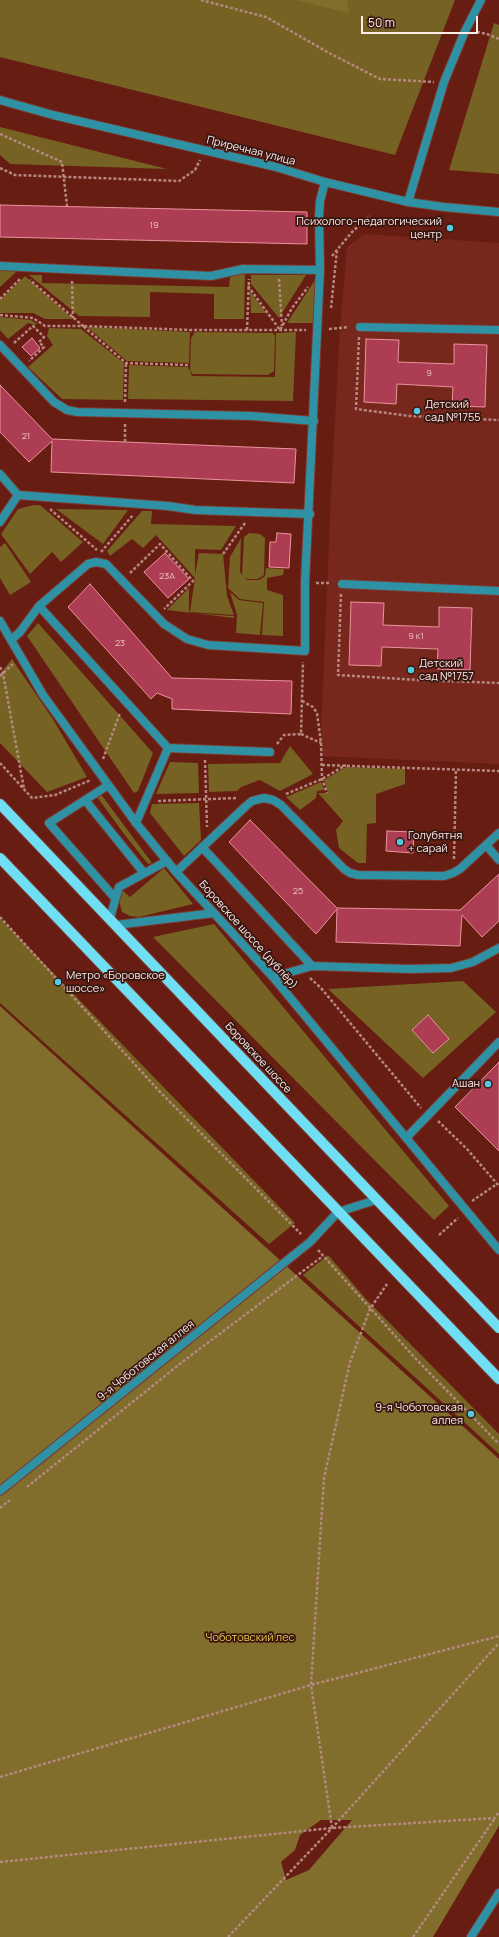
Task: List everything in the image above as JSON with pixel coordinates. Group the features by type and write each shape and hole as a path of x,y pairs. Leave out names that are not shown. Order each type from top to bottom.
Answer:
{"main road":[{"name":"Боровское шоссе","path":"0,804 499,1328"},
{"path":"0,858 499,1379"}],"street":[{"path":"408,202 444,82 465,31 481,0"},
{"name":"Приречная улица","path":"0,100 52,114 276,167 325,182 408,202 499,212"},
{"path":"11,640 20,632 39,606 88,564 96,562 106,564 156,616 174,632 196,643 305,651 305,582 310,514 316,330 320,270 319,217 320,201 325,182"},
{"path":"0,266 211,276 249,269 320,270"},
{"path":"360,327 499,330"},
{"path":"2,348 60,407 77,412 252,416 314,421"},
{"path":"0,474 18,495 168,506 195,510 310,514"},
{"path":"0,522 18,495"},
{"path":"342,584 499,591"},
{"path":"39,606 168,748 270,752"},
{"name":"Боровское шоссе (дублёр)","path":"0,620 20,658 43,694 136,823 176,872 274,977 407,1138 464,1210 499,1250"},
{"path":"136,823 168,748"},
{"path":"108,786 49,823 115,898"},
{"path":"176,872 252,801 264,798 273,800 281,805 344,868 350,873 358,875 444,876 460,869 499,833"},
{"path":"85,800 144,873"},
{"path":"205,845 312,966"},
{"path":"486,845 499,860"},
{"path":"167,861 120,887 115,898 113,922 214,913"},
{"path":"274,977 299,968 312,966 409,969 450,968 473,962 499,948"},
{"path":"407,1138 499,1042"},
{"path":"338,1212 376,1200"},
{"name":"9-я Чоботовская аллея","path":"0,1491 310,1242 338,1212"},
{"path":"471,1937 499,1893"}],"path":[{"path":"201,0 266,16 331,54 380,79 444,82"},
{"path":"465,31 488,34 499,39"},
{"path":"0,134 62,162 67,206"},
{"path":"0,168 15,175 180,181 195,170 206,150"},
{"path":"281,328 292,308 320,270 337,249 370,216"},
{"path":"331,313 337,249"},
{"path":"71,269 73,319"},
{"path":"247,330 249,269"},
{"path":"279,269 281,328"},
{"path":"0,299 25,275 126,363 188,365"},
{"path":"248,286 281,328"},
{"path":"0,315 33,318 45,326 242,331 281,328 316,330 360,327 356,409 410,416 499,420"},
{"path":"330,321 330,329"},
{"path":"2,348 33,326 35,328 42,324"},
{"path":"21,368 44,347 39,342 44,337 35,328"},
{"path":"125,442 126,363"},
{"path":"44,497 49,508 101,553"},
{"path":"88,564 101,553 142,504"},
{"path":"223,554 252,512"},
{"path":"123,580 160,544 193,581 156,616"},
{"path":"305,582 342,584 338,675 499,683"},
{"path":"301,734 302,663 305,651"},
{"path":"0,676 20,658"},
{"path":"0,667 3,673 24,789"},
{"path":"0,764 32,798 46,797 100,775 125,701"},
{"path":"302,701 313,707 317,713 321,743 322,779 327,793"},
{"path":"270,752 284,735 301,734 321,743"},
{"path":"204,750 206,799 205,845"},
{"path":"322,765 499,771"},
{"path":"273,800 322,779 346,765"},
{"path":"453,873 456,769"},
{"path":"145,802 241,798 252,801"},
{"path":"0,917 161,1093 310,1242 370,1309 499,1444"},
{"path":"299,968 321,988 407,1092 467,1149 498,1185 470,1203"},
{"path":"439,1235 458,1218"},
{"path":"25,1488 181,1363 323,1256"},
{"path":"332,1828 311,1685 324,1478 350,1362 370,1309 386,1284"},
{"path":"0,1508 12,1498"},
{"path":"0,1777 311,1685 499,1636"},
{"path":"228,1937 332,1828 499,1643"},
{"path":"413,1937 499,1812"},
{"path":"0,1862 332,1828 495,1818"}],"shaded area":[{"path":"0,0 455,0 395,155 0,57"},
{"path":"494,23 499,25 499,174 449,170"},
{"path":"0,127 167,169 10,164 0,155"},
{"path":"365,234 499,243 499,764 320,756 331,493 340,328 347,247"},
{"path":"0,271 17,271 0,287"},
{"path":"245,272 244,319 214,319 214,294 150,292 150,317 79,316 29,275 42,275 42,283 229,287 230,277"},
{"path":"251,275 306,275 279,318 251,284"},
{"path":"25,276 73,319 45,319 33,313 0,313 0,300"},
{"path":"317,277 314,323 287,323"},
{"path":"250,291 266,313 251,313"},
{"path":"0,317 31,320 37,324 35,325 28,323 8,339 0,330"},
{"path":"87,327 190,332 189,363 127,361"},
{"path":"49,328 81,329 124,363 123,400 62,399 28,367 53,345 47,336"},
{"path":"195,332 273,333 275,336 274,371 268,375 193,374 190,371 191,338"},
{"path":"296,332 293,401 128,399 129,365 188,367 192,376 275,377 276,333"},
{"path":"40,505 83,542 61,562 52,552 30,574 1,534 18,509"},
{"path":"56,509 128,510 103,544"},
{"path":"142,511 152,511 151,524 236,526 221,550 195,549 195,575 199,553 223,554 227,596 234,615 190,612 195,578 156,535 143,548 132,539 110,556 107,551"},
{"path":"249,533 260,534 265,538 264,575 258,579 247,579 242,575 244,537"},
{"path":"241,538 240,572 247,580 259,580 265,576 266,568 284,569 283,575 267,578 267,590 283,595 283,636 262,635 264,602 240,599 228,588 230,557"},
{"path":"5,543 31,582 10,595 0,578 0,547"},
{"path":"189,588 189,613 167,610"},
{"path":"230,592 239,600 263,603 260,635 236,633 237,615"},
{"path":"196,613 234,616 234,618"},
{"path":"38,623 153,753 138,791 134,793 27,636"},
{"path":"12,659 54,721 87,777 47,792 0,743 0,674"},
{"path":"290,746 313,774 280,791 260,780 241,787 237,791 209,792 208,764 280,763"},
{"path":"170,762 198,763 199,793 156,794"},
{"path":"346,767 405,769 405,784 376,794 376,823 367,824 366,863 358,863 339,848 336,830 343,821 318,793 328,793 324,780"},
{"path":"321,782 324,790 317,791 316,798 300,810 286,797"},
{"path":"100,793 152,863 148,864 124,834 95,794"},
{"path":"199,803 201,840 184,856 150,813 152,804"},
{"path":"164,868 193,904 139,917 130,916 122,912 119,900 122,890 130,897"},
{"path":"0,918 295,1223 269,1244 0,1003"},
{"path":"214,924 449,1206 434,1220 153,937"},
{"path":"463,981 496,1012 423,1078 328,989"},
{"path":"328,1255 366,1299 499,1434 499,1454 303,1275"}],"green space":[{"path":"296,0 347,0 349,13"},
{"name":"Чоботовский лес","path":"0,1006 499,1459 499,1826 433,1937 0,1937","holes":["321,1820 352,1820 309,1870 286,1880 281,1862 295,1850 300,1835"]}],"building":[{"path":"0,205 307,212 307,244 0,237"},
{"path":"32,338 40,348 31,356 22,347"},
{"path":"366,339 399,340 398,362 454,364 454,344 487,345 485,407 452,406 453,387 397,384 396,404 364,402"},
{"path":"0,385 52,439 296,449 294,483 51,472 52,441 29,462 0,432"},
{"path":"277,533 291,534 289,568 269,567 270,542 276,542"},
{"path":"165,553 189,579 168,598 144,572"},
{"path":"90,584 172,678 292,681 291,714 172,709 172,699 157,693 151,699 68,607"},
{"path":"351,602 384,603 383,625 439,627 439,607 472,608 470,670 437,669 438,649 382,647 381,666 349,665"},
{"path":"250,820 337,908 460,910 499,874 499,921 482,937 462,915 460,946 336,942 337,909 316,934 229,842"},
{"name":"Голубятня + сарай","path":"387,831 414,832 413,853 386,851"},
{"path":"428,1015 449,1039 433,1053 412,1030"},
{"name":"Ашан","path":"499,1062 499,1151 455,1107"}],"place":[{"name":"Психолого-педагогический центр","path":"450,228"},
{"name":"Детский сад №1755","path":"417,411"},
{"name":"Детский сад №1757","path":"411,670"},
{"name":"Голубятня + сарай","path":"400,842"},
{"name":"Метро «Боровское шоссе»","path":"58,982"},
{"name":"Ашан","path":"488,1084"},
{"name":"9-я Чоботовская аллея","path":"471,1414"}]}
